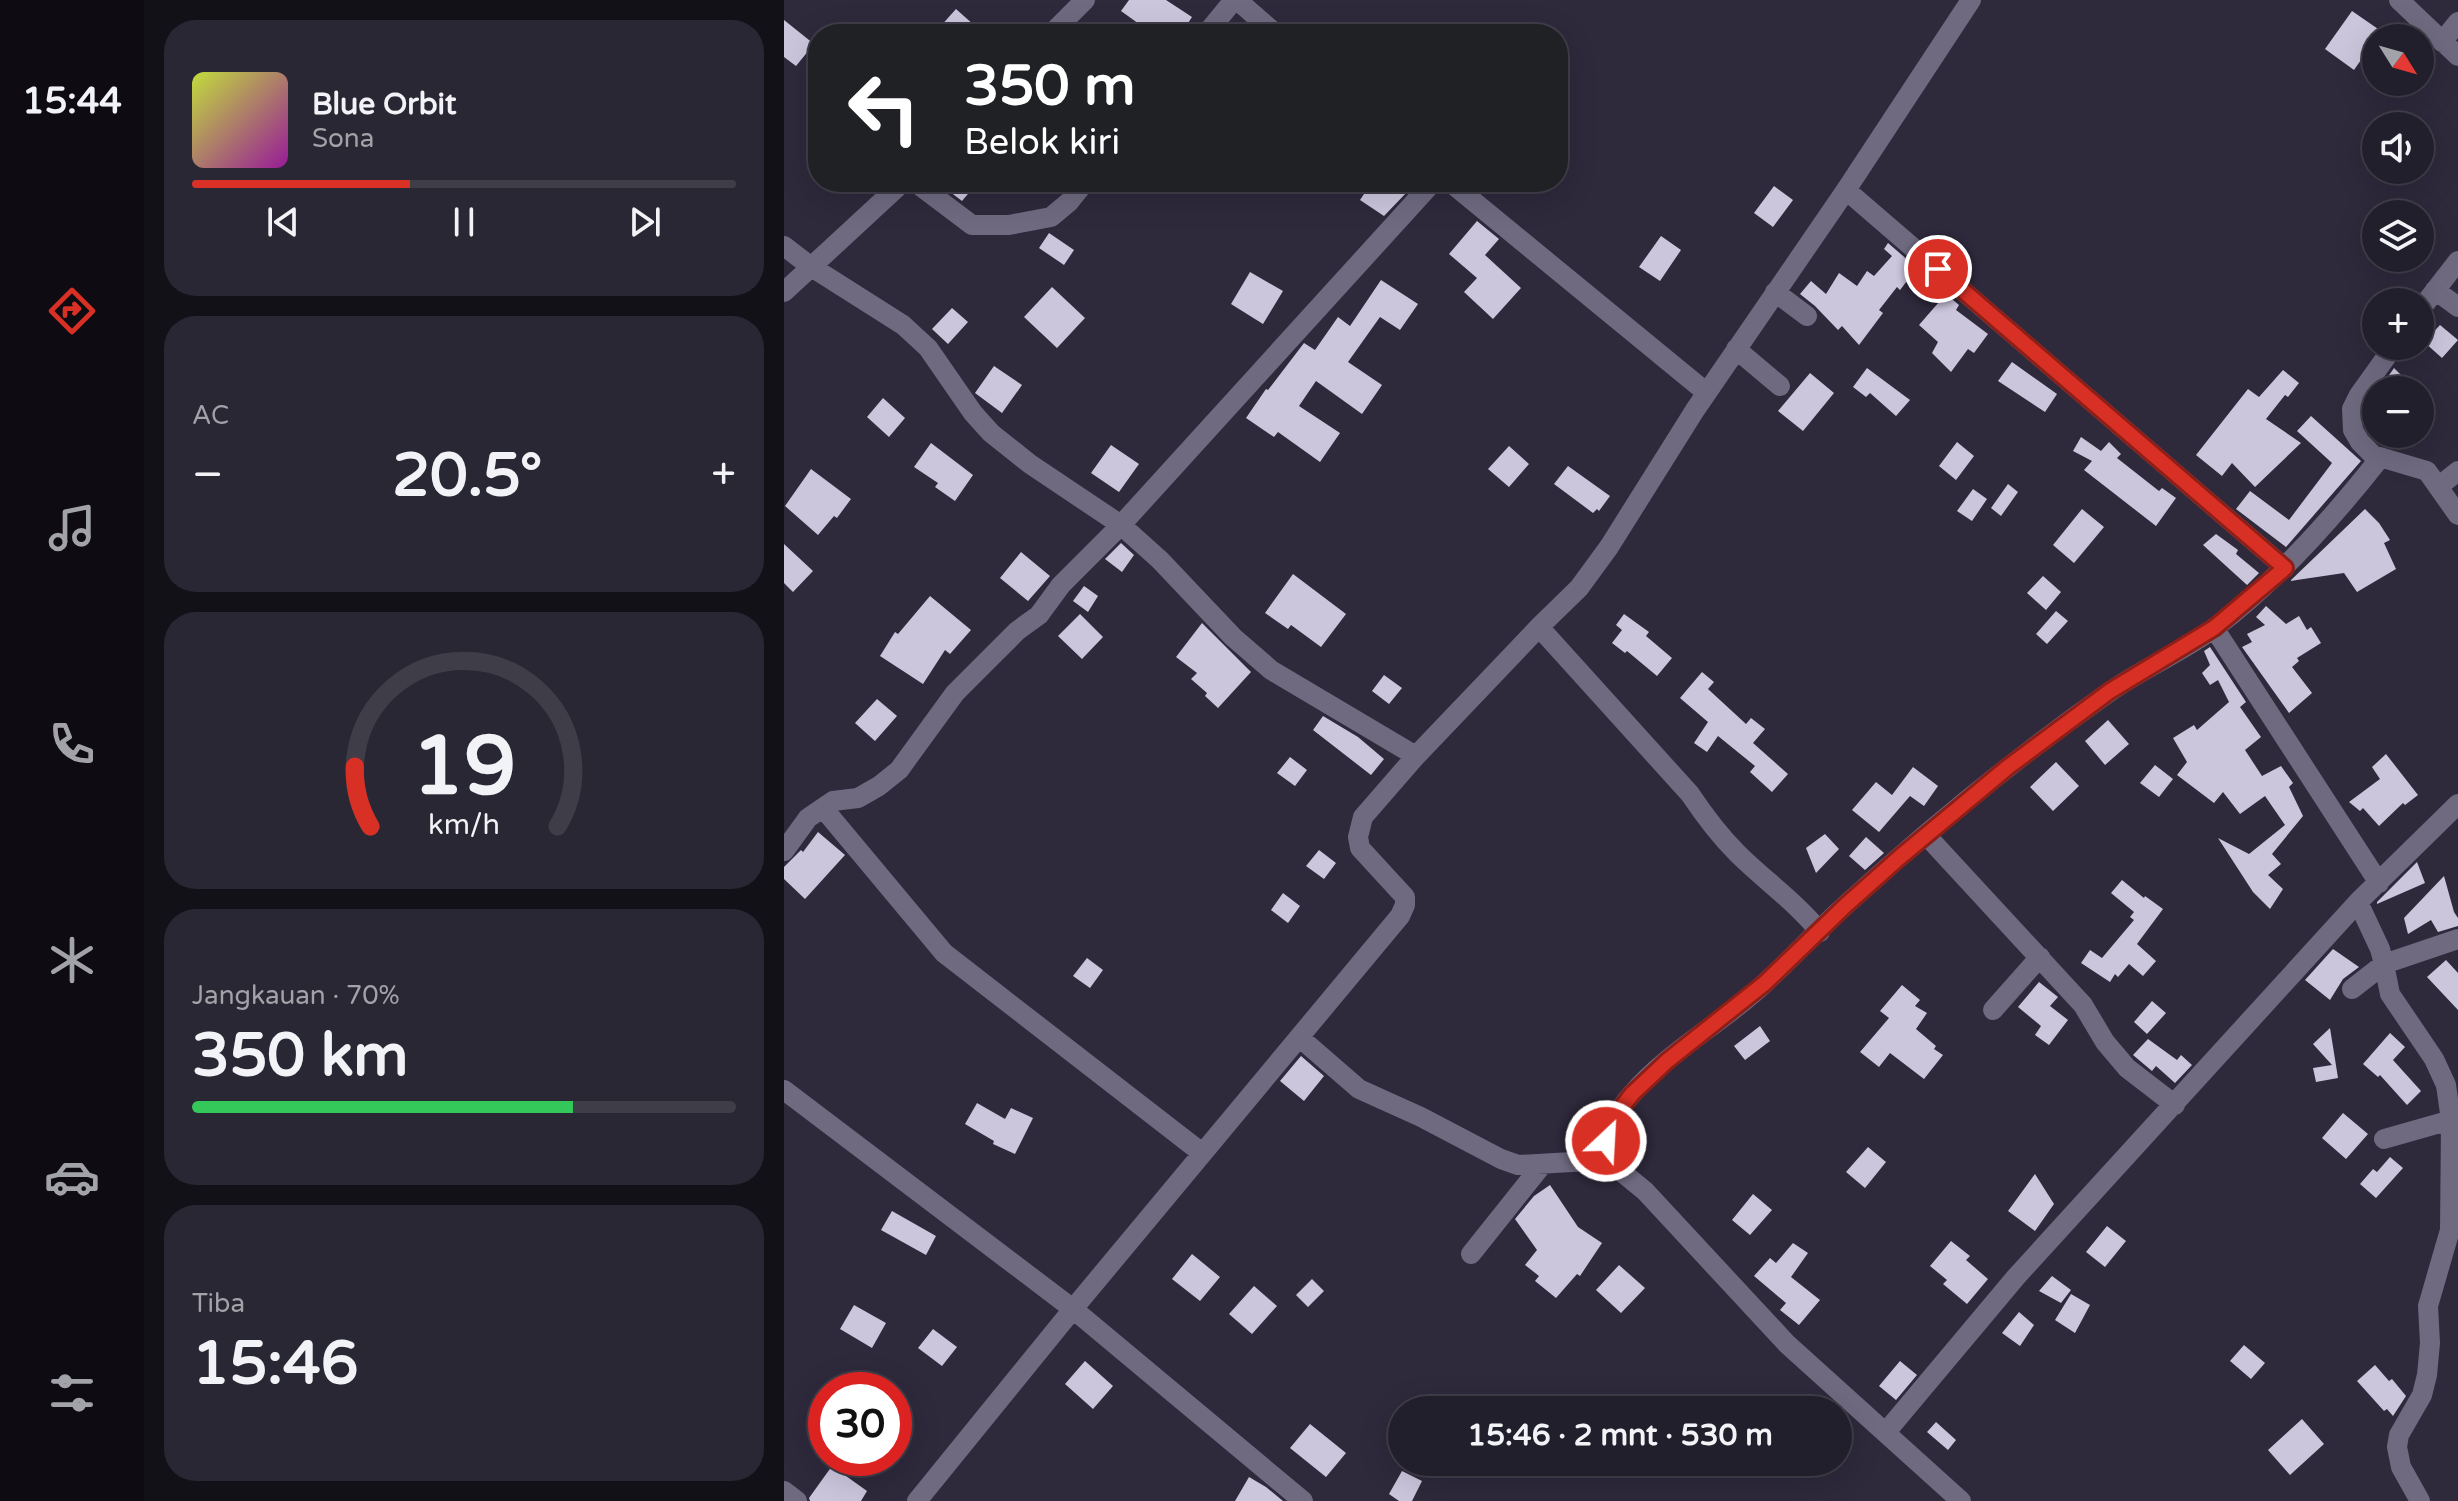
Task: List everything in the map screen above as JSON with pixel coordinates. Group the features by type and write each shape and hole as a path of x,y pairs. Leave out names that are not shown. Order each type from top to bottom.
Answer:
{"street":[{"path":"1061,24 1085,0"},
{"path":"1215,24 1235,0 1264,24"},
{"path":"917,1501 1403,910 1405,897 1401,891 1367,858 1358,837 1363,817 1416,756 1579,588 1971,0"},
{"path":"2399,0 2458,56"},
{"path":"2442,42 2458,22"},
{"path":"1846,190 2285,568"},
{"path":"784,292 892,192"},
{"path":"928,192 972,225 1009,225 1051,217 1077,192"},
{"path":"784,851 808,818 833,801 858,798 899,770 955,693 1017,631 1039,615 1061,585 1121,525 1424,192"},
{"path":"1462,192 1707,393"},
{"path":"784,246 903,325 928,348 973,413 991,433 1030,464 1121,525 1160,560 1233,637 1271,670 1416,756"},
{"path":"2458,261 2435,290 2458,307"},
{"path":"1775,292 1807,316"},
{"path":"1736,349 1780,386"},
{"path":"2384,360 2352,409 2353,430 2360,442 2380,458 2427,471 2458,515"},
{"path":"1607,1160 1606,1141 1610,1128 1632,1094 1667,1061 1765,983 1846,905 2008,767 2110,691 2214,628 2285,568 2380,458"},
{"path":"2438,487 2458,471"},
{"path":"1539,627 1690,794 1706,819 1737,853 1808,916 1820,932"},
{"path":"2214,628 2379,883"},
{"path":"1886,1432 2016,1277 2358,902 2458,804"},
{"path":"823,808 944,953 1202,1153"},
{"path":"1926,835 2083,1005 2105,1042 2127,1068 2175,1105"},
{"path":"2358,902 2380,949 2390,994 2434,1059 2446,1085 2451,1120 2450,1230 2428,1306 2430,1343 2427,1375 2422,1395 2399,1435 2397,1447 2401,1467 2420,1501"},
{"path":"2352,989 2384,964 2458,939"},
{"path":"1993,1010 2040,957"},
{"path":"1299,1037 1359,1089 1501,1159 1518,1165 1607,1160 1645,1191 1787,1344 1886,1432 1948,1497"},
{"path":"784,1090 1073,1309 1303,1501"},
{"path":"2384,1139 2451,1120"},
{"path":"1471,1254 1542,1165"},
{"path":"784,1491 797,1501"}],"building":[{"path":"1129,0 1166,0 1192,17 1187,24 1139,24 1121,11"},
{"path":"956,9 973,24 943,24"},
{"path":"2352,11 2371,24 2362,24 2362,58 2354,70 2325,49"},
{"path":"784,20 808,39 808,51 796,66 784,57"},
{"path":"1774,186 1793,200 1773,227 1754,213"},
{"path":"950,192 970,192 962,201"},
{"path":"1365,192 1407,192 1384,216 1360,200"},
{"path":"1477,221 1499,239 1485,255 1521,288 1493,319 1464,292 1477,278 1449,254"},
{"path":"1049,233 1074,250 1064,265 1039,248"},
{"path":"1661,236 1681,250 1660,281 1639,267"},
{"path":"1888,243 1917,268 1879,310 1883,313 1859,345 1842,326 1838,330 1800,294 1811,281 1826,294 1839,273 1857,286 1867,271 1874,276 1892,256 1884,249"},
{"path":"1250,272 1283,291 1263,324 1231,304"},
{"path":"1381,280 1418,304 1400,330 1380,317 1348,362 1382,385 1362,414 1316,381 1299,406 1340,433 1320,462 1278,432 1274,437 1246,418 1304,343 1315,350 1338,317 1350,326"},
{"path":"1052,287 1085,318 1057,348 1024,317"},
{"path":"1946,294 1959,305 1956,310 1988,334 1974,353 1968,349 1951,372 1932,353 1938,342 1919,325"},
{"path":"952,308 968,322 948,344 932,329"},
{"path":"2440,325 2458,340 2442,358 2434,351 2434,331"},
{"path":"2012,362 2057,394 2045,412 1998,381"},
{"path":"994,366 1022,385 1002,413 975,393"},
{"path":"1867,368 1910,400 1896,416 1870,393 1866,397 1853,387"},
{"path":"2394,368 2402,376 2389,376"},
{"path":"2283,370 2299,383 2266,419 2301,443 2255,487 2232,463 2222,476 2196,455 2248,389 2259,397"},
{"path":"1810,373 1834,393 1803,431 1778,411"},
{"path":"883,398 905,418 889,437 867,417"},
{"path":"2311,416 2361,461 2286,547 2236,509 2250,491 2289,520 2332,463 2297,431"},
{"path":"2081,437 2101,451 2109,442 2121,454 2117,458 2159,491 2162,488 2176,498 2156,526 2084,470 2092,461 2073,451"},
{"path":"1957,442 1974,456 1956,480 1939,466"},
{"path":"931,443 973,475 955,501 935,487 938,483 914,467"},
{"path":"1111,445 1139,464 1119,492 1091,473"},
{"path":"1509,446 1529,464 1509,487 1488,469"},
{"path":"1568,466 1610,496 1599,511 1597,509 1593,513 1554,484"},
{"path":"811,469 851,499 837,518 834,516 818,535 785,506"},
{"path":"2008,484 2018,492 2001,516 1991,508"},
{"path":"1973,489 1987,499 1972,521 1957,511"},
{"path":"2082,509 2104,527 2074,563 2053,545"},
{"path":"2365,509 2390,540 2384,543 2396,569 2357,592 2344,573 2290,581"},
{"path":"2216,534 2238,550 2236,554 2259,573 2247,585 2203,545"},
{"path":"1121,543 1134,555 1122,572 1105,559"},
{"path":"784,544 813,571 793,592 784,583"},
{"path":"1021,552 1050,576 1028,601 1000,578"},
{"path":"1293,574 1346,614 1321,647 1291,625 1288,629 1265,613"},
{"path":"2043,576 2061,592 2046,610 2027,593"},
{"path":"1084,586 1098,596 1088,612 1073,601"},
{"path":"930,596 971,630 950,654 945,650 923,684 880,656 895,632 898,634"},
{"path":"2266,606 2286,624 2299,616 2307,630 2311,627 2321,643 2297,658 2299,661 2292,667 2312,693 2289,713 2242,647 2252,642 2247,634 2265,625 2256,617"},
{"path":"2056,611 2068,621 2047,644 2036,634"},
{"path":"1080,614 1103,637 1082,659 1058,636"},
{"path":"1624,614 1649,632 1646,636 1672,658 1657,676 1627,651 1625,653 1612,643 1622,630 1616,625"},
{"path":"1202,623 1251,672 1218,708 1191,679 1197,673 1176,657"},
{"path":"2210,647 2246,702 2240,707 2261,737 2245,750 2262,776 2281,766 2293,783 2289,787 2303,816 2272,854 2281,864 2268,875 2283,889 2270,909 2253,892 2218,838 2249,854 2285,825 2265,796 2240,814 2223,792 2214,803 2177,775 2187,762 2173,738 2194,725 2197,730 2229,702 2218,680 2210,685 2202,673 2210,665 2204,651"},
{"path":"1702,672 1714,682 1708,689 1746,724 1751,718 1765,729 1753,743 1788,774 1772,792 1750,772 1755,766 1718,736 1707,752 1694,743 1708,722 1680,698"},
{"path":"1384,675 1402,688 1389,704 1372,691"},
{"path":"877,699 897,716 875,741 855,723"},
{"path":"1323,716 1358,737 1384,759 1371,775 1313,730"},
{"path":"2108,720 2129,744 2105,765 2085,741"},
{"path":"2386,754 2418,795 2405,805 2403,803 2379,826 2363,808 2360,811 2349,802 2380,779 2372,767"},
{"path":"1290,757 1307,770 1295,786 1277,773"},
{"path":"2056,762 2079,786 2053,811 2030,787"},
{"path":"2155,765 2173,779 2159,797 2140,783"},
{"path":"1913,767 1938,786 1924,806 1910,796 1879,832 1852,810 1876,782 1892,795"},
{"path":"818,832 845,855 805,899 784,879 784,867 801,850 803,852"},
{"path":"1825,834 1839,849 1816,873 1806,848"},
{"path":"1866,837 1884,853 1865,870 1849,856"},
{"path":"1319,850 1336,863 1324,879 1306,866"},
{"path":"2417,862 2425,883 2377,904 2377,902"},
{"path":"2444,876 2458,926 2438,932 2431,920 2408,934 2404,918"},
{"path":"2122,880 2163,909 2137,944 2156,961 2143,976 2129,964 2110,982 2081,963 2090,950 2102,958 2134,920 2130,917 2134,912 2111,893"},
{"path":"1283,893 1300,906 1288,923 1271,910"},
{"path":"2333,949 2359,967 2343,979 2330,1000 2305,980"},
{"path":"1087,958 1103,970 1090,988 1073,976"},
{"path":"2446,960 2458,973 2458,1010 2427,977"},
{"path":"2039,982 2058,997 2050,1006 2068,1020 2049,1045 2035,1035 2041,1026 2018,1007"},
{"path":"1902,985 1920,1000 1915,1006 1927,1013 1916,1029 1943,1055 1924,1079 1890,1053 1879,1067 1860,1052 1889,1018 1880,1011"},
{"path":"2152,1001 2166,1013 2147,1034 2134,1022"},
{"path":"1760,1026 1770,1041 1745,1060 1734,1046"},
{"path":"2330,1028 2338,1078 2316,1082 2313,1068 2332,1065 2313,1044"},
{"path":"2390,1033 2405,1047 2393,1060 2421,1091 2407,1105 2380,1075 2378,1077 2363,1064"},
{"path":"2148,1039 2177,1060 2181,1055 2192,1065 2175,1083 2156,1066 2152,1071 2133,1055"},
{"path":"1301,1056 1324,1076 1304,1101 1280,1081"},
{"path":"977,1103 1005,1119 1011,1108 1033,1118 1015,1154 993,1144 994,1141 965,1124"},
{"path":"2343,1113 2368,1134 2346,1159 2322,1138"},
{"path":"1868,1147 1886,1162 1865,1188 1846,1172"},
{"path":"2390,1157 2403,1168 2376,1198 2360,1184 2373,1169 2377,1172"},
{"path":"2035,1174 2054,1204 2035,1231 2008,1211"},
{"path":"1550,1185 1578,1227 1602,1243 1580,1276 1577,1274 1556,1298 1535,1281 1539,1276 1525,1265 1537,1250 1515,1219 1534,1196"},
{"path":"1753,1194 1772,1210 1750,1235 1732,1220"},
{"path":"892,1211 936,1236 926,1255 881,1230"},
{"path":"2107,1226 2126,1241 2105,1267 2086,1252"},
{"path":"1951,1241 1970,1256 1966,1260 1988,1279 1967,1304 1943,1284 1947,1280 1930,1266"},
{"path":"1793,1243 1808,1253 1791,1277 1820,1300 1799,1325 1780,1310 1786,1303 1754,1276 1770,1258 1776,1263"},
{"path":"1192,1254 1220,1277 1200,1301 1172,1279"},
{"path":"1619,1265 1645,1288 1621,1313 1596,1290"},
{"path":"2052,1276 2071,1290 2061,1303 2039,1291"},
{"path":"1312,1279 1324,1291 1308,1307 1296,1295"},
{"path":"1254,1286 1277,1306 1252,1334 1229,1314"},
{"path":"2071,1294 2090,1305 2075,1333 2055,1320"},
{"path":"854,1305 886,1323 872,1348 840,1329"},
{"path":"2019,1312 2034,1325 2020,1346 2002,1333"},
{"path":"933,1329 957,1347 942,1366 918,1348"},
{"path":"2244,1345 2265,1363 2251,1379 2230,1361"},
{"path":"1085,1361 1113,1386 1093,1409 1065,1384"},
{"path":"1900,1361 1917,1375 1896,1400 1879,1386"},
{"path":"2375,1365 2406,1396 2393,1416 2387,1409 2384,1411 2357,1381"},
{"path":"2302,1419 2324,1444 2290,1475 2268,1450"},
{"path":"1936,1422 1956,1440 1948,1450 1927,1432"},
{"path":"1310,1424 1346,1453 1326,1477 1290,1448"},
{"path":"825,1476 846,1476 867,1491 861,1501 810,1501"},
{"path":"1399,1476 1412,1476 1422,1481 1412,1501 1399,1501 1389,1494"},
{"path":"1249,1477 1266,1487 1283,1501 1235,1501"}],"route":[{"path":"1606,1141 1619,1111 1632,1094 1667,1061 1765,983 1900,857 2008,767 2110,691 2214,628 2285,568 1938,269"}]}
